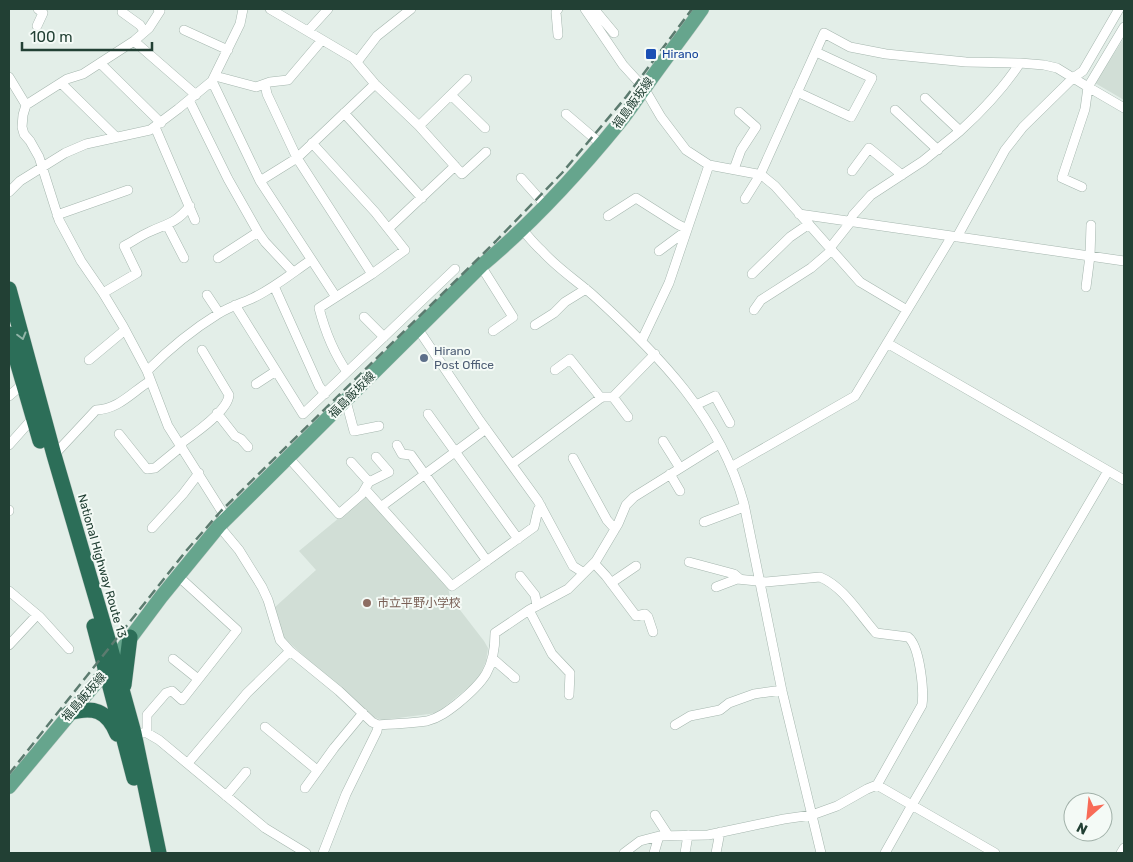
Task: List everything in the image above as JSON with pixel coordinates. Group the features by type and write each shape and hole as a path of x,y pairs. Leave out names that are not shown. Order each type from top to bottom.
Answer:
{"highway":[{"name":"National Highway Route 13","path":"9,289 109,667 141,804 158,853"},
{"name":"National Highway Route 13","path":"9,334 102,656 140,733 158,853"},
{"path":"123,696 130,637"},
{"path":"69,713 89,709 103,714 109,720 118,737 141,804"}],"main road":[{"name":"福島飯坂線","path":"9,787 109,667 130,637 222,522 545,205 635,104 644,88 702,9"}],"street":[{"path":"37,26 43,13 38,9"},
{"path":"158,9 160,11 149,28 134,41 83,74 67,79 26,105 22,127 24,134 30,140 39,157 57,215 81,261 125,330 146,371 168,426 199,473 221,511 222,522 262,587 268,600 280,640 290,651 339,691 372,722 378,725 428,720 441,716 483,680 492,658 494,633 533,608 568,590 594,563 630,501 639,492 720,444"},
{"path":"9,192 20,181 42,167 86,144 150,130 158,125 214,79 240,24 242,9"},
{"path":"270,9 357,62 375,84 419,126 462,174 486,152"},
{"path":"308,31 328,9"},
{"path":"357,62 377,36 411,9"},
{"path":"558,9 556,12 558,35"},
{"path":"586,9 623,65 644,88 674,136 691,154 709,165 760,175 775,186 860,282 907,310"},
{"path":"594,9 614,33"},
{"path":"731,466 855,396 1005,150 1023,127 1083,71 1119,9"},
{"path":"122,12 140,25 144,31"},
{"path":"1082,187 1062,178 1085,109 1088,87 1124,27"},
{"path":"184,30 228,50"},
{"path":"746,199 760,175 824,32 850,47 873,52 966,62 1020,63 1057,68 1124,108"},
{"path":"214,79 256,87 288,80 322,40"},
{"path":"134,41 192,97 228,179 258,232 293,272"},
{"path":"797,92 851,118 872,78 816,52"},
{"path":"100,63 158,125 195,220"},
{"path":"754,310 761,300 812,268 831,249 871,195 938,150 960,131 991,102 1010,80 1020,63"},
{"path":"9,77 26,105"},
{"path":"214,79 260,181 336,297"},
{"path":"419,126 466,79"},
{"path":"61,83 116,137"},
{"path":"265,84 266,94 297,158 372,274"},
{"path":"260,181 297,158 375,84"},
{"path":"451,95 485,128"},
{"path":"925,98 960,131"},
{"path":"895,110 938,150"},
{"path":"734,169 741,150 756,128 739,112"},
{"path":"344,114 422,198"},
{"path":"566,114 601,144"},
{"path":"312,143 389,228 405,250 319,308 326,334 339,361 347,372"},
{"path":"852,171 869,148 902,174"},
{"path":"642,340 669,283 709,165"},
{"path":"389,228 455,166"},
{"path":"521,178 545,205"},
{"path":"57,215 128,190"},
{"path":"608,216 636,198 686,230"},
{"path":"103,294 137,273 124,246 149,232 167,226 180,218 190,206"},
{"path":"799,214 1124,261"},
{"path":"752,274 790,237 809,224"},
{"path":"1086,287 1091,225"},
{"path":"167,226 184,258"},
{"path":"521,228 542,252 586,289 655,354 696,405 731,466 744,507 782,690 821,853"},
{"path":"658,251 686,230"},
{"path":"218,258 258,232"},
{"path":"146,371 171,347 219,314 254,298 311,260"},
{"path":"481,266 514,317 493,331"},
{"path":"235,306 303,414 455,269"},
{"path":"274,286 319,386 325,394"},
{"path":"535,325 554,313 564,302 586,289"},
{"path":"207,295 219,314"},
{"path":"364,317 384,337"},
{"path":"418,329 541,506 573,566 584,573"},
{"path":"89,360 125,330"},
{"path":"887,342 1124,480"},
{"path":"119,434 147,469 155,468 206,424 229,401 229,395 202,350"},
{"path":"512,464 601,398 613,397 655,354"},
{"path":"555,370 570,359 601,398"},
{"path":"256,384 276,371"},
{"path":"54,455 96,410 102,410 120,403 150,381"},
{"path":"9,396 23,384"},
{"path":"696,405 715,396 730,423"},
{"path":"613,397 628,417"},
{"path":"346,400 354,431 379,426"},
{"path":"217,413 235,436 241,439 248,447"},
{"path":"428,414 518,539"},
{"path":"9,445 33,418"},
{"path":"382,506 486,429"},
{"path":"663,441 680,468"},
{"path":"397,445 402,454 411,455 488,561"},
{"path":"288,457 339,514 349,507 367,485 389,472 376,456"},
{"path":"573,458 607,520 615,529"},
{"path":"352,462 382,506 452,586 534,527 538,510 541,506"},
{"path":"885,853 1108,471"},
{"path":"152,528 199,473"},
{"path":"670,474 680,491"},
{"path":"704,522 744,507"},
{"path":"689,562 734,574 740,579"},
{"path":"594,563 636,616 645,614 648,617 653,632"},
{"path":"611,583 636,566"},
{"path":"178,576 237,630 182,700 172,691 166,692 147,715 140,733 159,740 264,828 306,853"},
{"path":"520,576 535,595 533,608 552,654 570,673 569,695"},
{"path":"624,853 640,841 663,835 708,835 812,815 837,806 877,785 922,705 924,693 916,649 912,640 908,637 876,632 837,587 820,577 760,581 740,579 716,588"},
{"path":"9,591 37,614 69,649"},
{"path":"9,645 37,614"},
{"path":"188,763 247,693 290,651"},
{"path":"492,658 515,678"},
{"path":"173,659 198,680"},
{"path":"675,725 690,716 720,710 729,703 746,697 782,690"},
{"path":"305,788 334,748 363,714"},
{"path":"323,853 346,794 377,731 378,725"},
{"path":"265,727 317,770"},
{"path":"226,796 246,772"},
{"path":"877,785 995,853"},
{"path":"654,853 663,835 656,815"},
{"path":"716,853 720,832"},
{"path":"685,853 688,835"},
{"path":"1121,853 1124,848"}],"shaded area":[{"path":"1124,38 1124,100 1095,83"},
{"name":"市立平野小学校","path":"368,494 448,587 450,597 488,648 486,661 475,682 437,713 382,720 370,716 283,637 274,608 316,570 299,551"}],"railway":[{"path":"9,774 186,551 221,511 496,241 562,173 626,97 692,9"}],"place":[{"name":"Hirano","path":"651,54"},
{"name":"Hirano Post Office","path":"424,358"},
{"name":"市立平野小学校","path":"367,603"}]}
